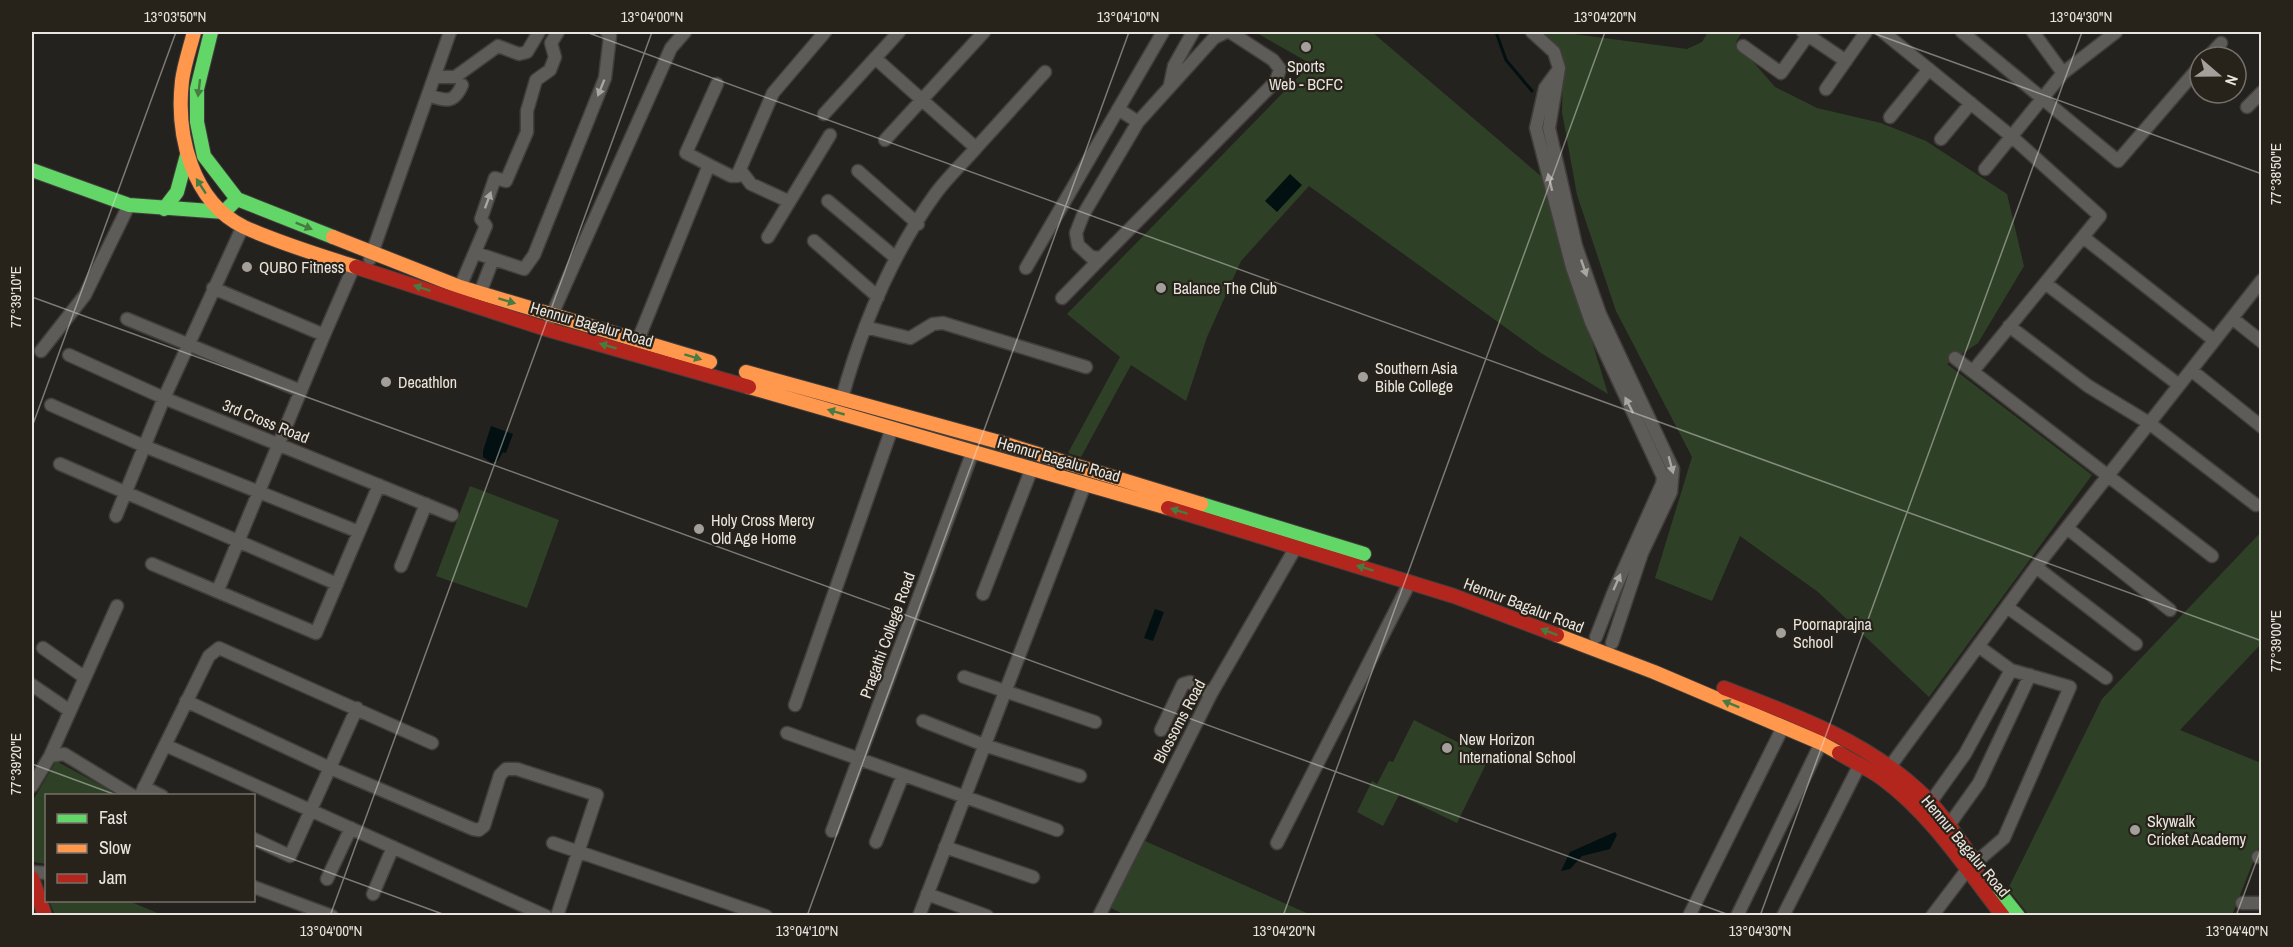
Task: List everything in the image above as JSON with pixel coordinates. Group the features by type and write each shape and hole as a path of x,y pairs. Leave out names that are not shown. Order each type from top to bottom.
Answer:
{"main road":[{"name":"Hennur Bagalur Road","path":"194,32 182,79 180,116 187,155 201,188 224,212 243,226 360,268 546,329 1032,468 1296,547 1331,550 1410,582 1473,603 1770,713 1865,750 1886,772 1899,792 2018,915"},
{"path":"32,170 129,205 224,212 237,199 204,156 197,122 197,88 211,32"},
{"path":"164,209 177,192 187,155"},
{"name":"Hennur Bagalur Road","path":"237,199 460,287 999,442 1331,550 1447,581 1612,643 1770,713 1784,727 1821,743 1860,764 1886,772 1930,803 1949,825 1971,866 2003,915"},
{"path":"32,878 45,915"}],"street":[{"path":"218,590 324,335 360,268 372,253 450,32"},
{"path":"434,77 455,77 498,46 519,54 527,52 539,32"},
{"path":"460,287 486,225 481,219 495,178 506,181 527,132 527,111 536,80 550,70 555,57 551,43 558,32"},
{"path":"476,253 524,269 534,255 604,78 610,36 607,32"},
{"path":"546,329 671,48 685,32"},
{"path":"717,84 686,153 731,176 737,176 773,93 825,32"},
{"path":"824,114 899,32"},
{"path":"885,140 920,99 984,32"},
{"path":"1026,268 1163,32"},
{"path":"1170,87 1174,66 1193,32"},
{"path":"1062,298 1276,81 1280,69 1273,60 1228,32 1214,38 1138,122 1083,214 1076,232 1078,245 1091,257 1101,258"},
{"path":"1532,32 1554,52 1559,68 1549,128 1576,246 1600,314 1650,432 1660,466 1662,484 1596,637"},
{"path":"1826,89 1866,32"},
{"path":"1883,32 2011,136 2100,216 1973,371"},
{"path":"1962,32 2118,161 2188,80"},
{"path":"2033,32 2063,73"},
{"path":"1985,169 2063,73 2116,32"},
{"path":"1743,46 1781,73 1805,33 1846,61"},
{"path":"875,58 976,148"},
{"path":"1890,117 1929,69"},
{"path":"842,398 865,327 896,258 938,191 1045,72"},
{"path":"428,95 450,101 454,99 462,85"},
{"path":"2247,107 2262,92"},
{"path":"1941,139 1971,103"},
{"path":"1118,109 1138,122"},
{"path":"768,237 830,135"},
{"path":"638,340 709,165"},
{"path":"741,171 751,184 788,201"},
{"path":"858,171 918,224"},
{"path":"828,201 896,258"},
{"path":"41,351 85,295 129,205"},
{"path":"116,516 164,398 243,226"},
{"path":"2083,237 2214,340"},
{"path":"814,241 878,297"},
{"path":"480,293 493,259"},
{"path":"1886,772 2036,567 2262,280"},
{"path":"2045,283 2179,386"},
{"path":"213,288 324,335"},
{"path":"2232,318 2262,342"},
{"path":"127,319 301,391"},
{"path":"865,327 910,338 933,324 943,323 1086,367"},
{"path":"2009,326 2088,386 2149,423 2256,505"},
{"name":"3rd Cross Road","path":"69,355 164,398 452,515"},
{"path":"1955,358 2212,556"},
{"path":"2191,370 2262,427"},
{"path":"51,405 144,446 359,532"},
{"path":"795,705 892,428"},
{"path":"1612,643 1642,553 1671,492 1674,480 1673,469 1650,432"},
{"name":"Pragathi College Road","path":"831,831 973,451"},
{"path":"60,464 337,584"},
{"path":"983,594 1032,468"},
{"path":"919,915 1085,484"},
{"path":"152,564 316,633 379,485"},
{"path":"401,566 426,504"},
{"path":"2067,528 2170,609"},
{"name":"Blossoms Road","path":"1099,915 1211,694 1296,547"},
{"path":"2036,567 2136,644"},
{"path":"1277,843 1410,582"},
{"path":"32,786 50,756 117,606"},
{"path":"2007,607 2106,678"},
{"path":"1932,915 1971,866 2004,838 2070,687 2011,670 1978,646"},
{"path":"43,648 84,677"},
{"path":"157,794 142,791 208,656 219,648 432,743"},
{"path":"1930,803 1965,754 2011,670"},
{"path":"1949,825 1979,783 2030,675"},
{"path":"964,677 1095,722"},
{"path":"1161,730 1183,684 1190,682 1211,694"},
{"path":"32,685 70,711"},
{"path":"186,700 330,768 473,830 479,830 484,826 500,775 506,769 517,769 597,795 557,915"},
{"path":"255,839 290,856 357,708"},
{"path":"923,721 984,745 1080,776"},
{"path":"1689,915 1784,727"},
{"path":"787,733 1057,830"},
{"path":"1737,915 1821,743"},
{"path":"165,745 546,915"},
{"path":"50,756 64,754 131,794"},
{"path":"1783,915 1860,764"},
{"path":"876,842 903,775"},
{"path":"327,879 351,828"},
{"path":"553,843 766,915"},
{"path":"373,894 393,847"},
{"path":"945,847 1033,877"},
{"path":"255,887 332,915"},
{"path":"927,894 987,915"},
{"path":"2242,903 2262,903"}],"green space":[{"path":"1255,32 1372,32 1542,177 1608,394 1541,353 1309,186 1241,261 1207,337 1186,401 1131,365 1081,457 1068,453 1120,357 1067,314 1311,64"},
{"path":"1532,32 1559,32 1687,49 1702,42 1708,32 1742,32 1736,42 1775,87 1817,108 1881,123 1926,141 2007,194 2024,266 1978,343 1947,364 2092,475 1929,697 1818,592 1740,536 1712,601 1655,578 1692,457 1616,311 1577,195 1562,112 1563,65"},
{"path":"470,486 559,520 527,608 436,576"},
{"name":"Skywalk Cricket Academy","path":"2261,532 2261,644 2180,730 2261,763 2261,842 2232,915 2029,915 2008,889 2102,699"},
{"path":"1414,720 1489,758 1457,823 1399,795 1383,826 1357,812 1372,781 1377,784 1389,761 1393,762"},
{"path":"56,761 117,794 45,794 45,864 34,862 32,853 32,802"},
{"path":"1145,841 1311,915 1125,915 1111,908"},
{"path":"49,902 131,902 162,915 55,915"}],"shaded area":[{"path":"1290,174 1302,185 1277,212 1265,201"},
{"path":"491,426 513,434 506,453 503,452 498,461 492,463 483,457"},
{"path":"1155,609 1164,612 1153,641 1144,638"},
{"path":"1615,832 1617,835 1610,849 1582,856 1570,869 1561,871 1570,852"}],"waterway":[{"path":"1496,32 1506,60 1532,91"}],"traffic: fast":[{"path":"211,32 197,89 197,122 204,156 237,199 333,237"},
{"path":"164,209 177,192 187,155"},
{"path":"32,170 129,205 224,212 237,199"},
{"path":"1201,504 1364,554"},
{"path":"1999,892 2018,916"}],"traffic: slow":[{"path":"194,32 182,81 182,123 191,164 211,201 244,227 285,244 356,267"},
{"path":"333,237 460,287 710,362"},
{"path":"746,372 999,442 1201,504"},
{"path":"749,387 1168,508"},
{"path":"1557,635 1654,672 1821,743 1839,753"}],"traffic: jam":[{"path":"356,267 546,329 749,387"},
{"path":"1168,508 1454,596 1557,635"},
{"path":"1724,688 1826,730 1897,772 1935,808 1978,866"},
{"path":"1839,753 1878,775 1917,809 1948,843 2003,916"},
{"path":"32,878 45,916"}],"place":[{"name":"Sports Web - BCFC","path":"1306,47"},
{"name":"QUBO Fitness","path":"247,267"},
{"name":"Balance The Club","path":"1161,288"},
{"name":"Southern Asia Bible College","path":"1363,377"},
{"name":"Decathlon","path":"386,382"},
{"name":"Holy Cross Mercy Old Age Home","path":"699,529"},
{"name":"Poornaprajna School","path":"1781,633"},
{"name":"New Horizon International School","path":"1447,748"},
{"name":"Skywalk Cricket Academy","path":"2135,830"}]}
